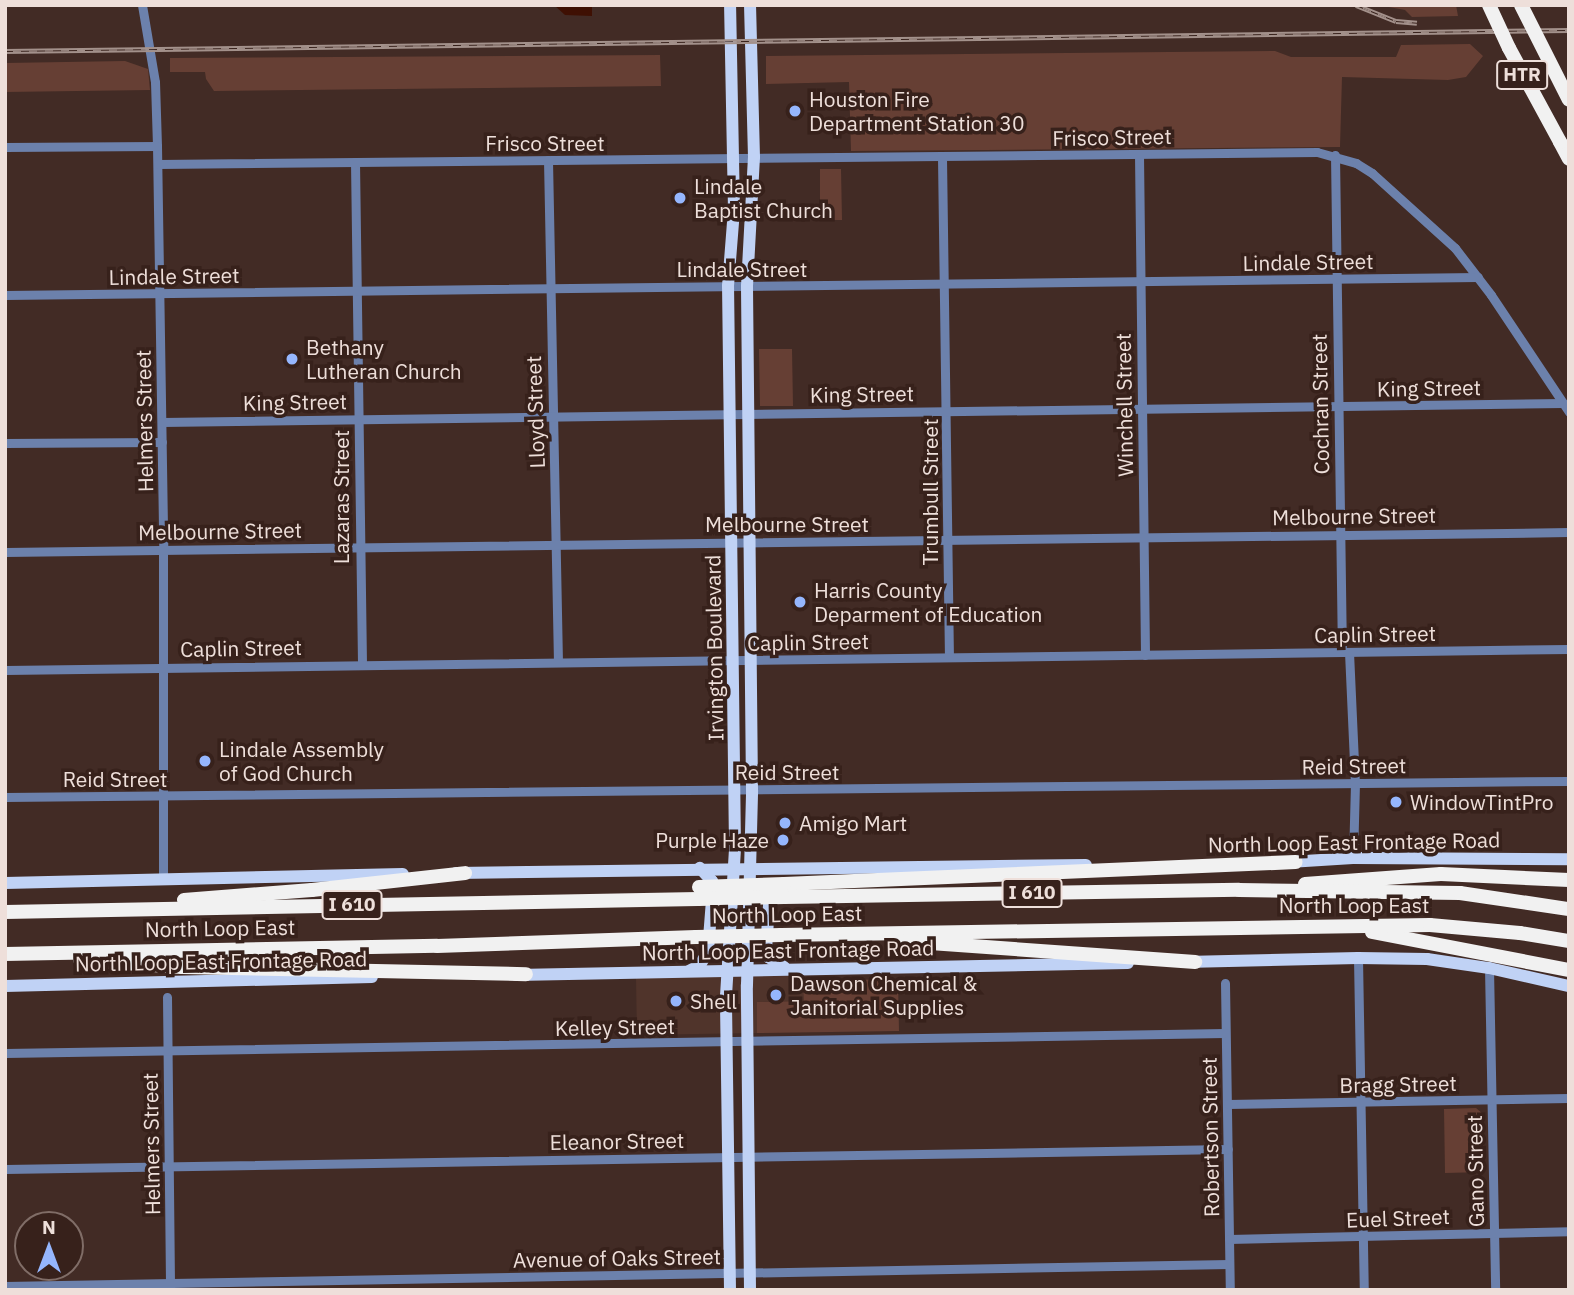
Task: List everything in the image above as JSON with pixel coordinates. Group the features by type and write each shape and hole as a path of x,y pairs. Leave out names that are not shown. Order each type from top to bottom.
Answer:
{"highway":[{"name":"HTR","path":"1489,5 1509,48 1564,147"},
{"name":"HTR","path":"1521,5 1569,100"},
{"path":"1564,147 1569,159"},
{"path":"784,890 1296,862"},
{"path":"12,912 312,890 465,873"},
{"path":"1239,890 1387,875 1494,874 1569,880"},
{"name":"North Loop East","path":"12,912 662,900 699,893 784,890 1460,893 1569,909"},
{"path":"1336,926 1569,970"},
{"name":"North Loop East","path":"5,955 437,946 780,935 1336,926 1474,928 1569,941"},
{"path":"806,935 1195,962"},
{"path":"5,955 182,967 526,974"}],"main road":[{"name":"Irvington Boulevard","path":"730,5 734,210 728,286 734,661 733,868 727,971 730,1290"},
{"name":"Irvington Boulevard","path":"750,5 754,157 747,286 753,868 747,1042 750,1290"},
{"path":"732,116 753,116"},
{"name":"North Loop East Frontage Road","path":"5,883 733,868 1296,862 1353,858 1569,859"},
{"path":"790,969 774,963 768,957 766,949 773,880 797,868"},
{"path":"688,972 700,965 708,951 713,887 712,881 700,869"},
{"name":"North Loop East Frontage Road","path":"5,986 1357,958 1427,959 1489,968 1569,986"}],"street":[{"name":"Helmers Street","path":"142,5 155,82 158,164 164,666 163,879"},
{"path":"5,147 157,145"},
{"name":"Frisco Street","path":"158,164 754,157 942,158 1299,151 1335,155 1364,168 1402,197 1455,248 1478,277 1569,412"},
{"name":"Winchell Street","path":"1139,155 1145,655"},
{"name":"Cochran Street","path":"1335,155 1339,533 1355,783 1353,858"},
{"name":"Trumbull Street","path":"942,158 949,657"},
{"name":"Lloyd Street","path":"548,160 558,662"},
{"name":"Lazaras Street","path":"355,162 362,664"},
{"name":"Lindale Street","path":"5,295 1478,277"},
{"name":"King Street","path":"162,422 1563,403"},
{"path":"5,443 162,442"},
{"name":"Melbourne Street","path":"5,552 1569,532"},
{"name":"Caplin Street","path":"5,670 1569,649"},
{"name":"Reid Street","path":"5,797 1569,780"},
{"path":"1357,958 1364,1290"},
{"name":"Gano Street","path":"1489,968 1495,1290"},
{"name":"Robertson Street","path":"1225,983 1230,1290"},
{"name":"Helmers Street","path":"167,997 170,1286"},
{"name":"Kelley Street","path":"5,1053 1225,1033"},
{"name":"Bragg Street","path":"1228,1104 1569,1098"},
{"name":"Eleanor Street","path":"5,1169 1228,1149"},
{"name":"Euel Street","path":"1229,1239 1569,1231"},
{"name":"Avenue of Oaks Street","path":"5,1286 170,1286 1229,1264"}],"shaded area":[{"path":"554,5 592,5 592,16 565,15"},
{"path":"1378,5 1456,5 1458,16 1412,17 1405,10"},
{"path":"1470,44 1483,56 1466,77 1448,80 1342,77 1340,147 851,151 849,82 766,84 766,56 1275,51 1291,57 1396,57 1401,45"},
{"path":"660,55 661,86 214,91 205,72 170,72 170,58"},
{"path":"125,61 148,69 150,90 5,92 5,63"},
{"path":"820,169 841,169 842,220 820,220"},
{"path":"759,349 792,349 793,406 760,406"},
{"path":"804,975 804,1001 757,1002 757,1033 637,1035 636,978"},
{"path":"898,979 899,1031 757,1033 757,1002 804,1001 803,981"},
{"path":"1476,1108 1483,1114 1484,1172 1445,1173 1444,1109"}],"railway":[{"path":"1356,5 1396,21 1417,23"},
{"path":"5,51 1569,30"}],"place":[{"name":"Houston Fire Department Station 30","path":"795,111"},
{"name":"Lindale Baptist Church","path":"680,198"},
{"name":"Bethany Lutheran Church","path":"292,359"},
{"name":"Harris County Deparment of Education","path":"800,602"},
{"name":"Lindale Assembly of God Church","path":"205,761"},
{"name":"WindowTintPro","path":"1396,802"},
{"name":"Amigo Mart","path":"785,823"},
{"name":"Purple Haze","path":"783,840"},
{"name":"Dawson Chemical & Janitorial Supplies","path":"776,995"},
{"name":"Shell","path":"676,1001"}]}
